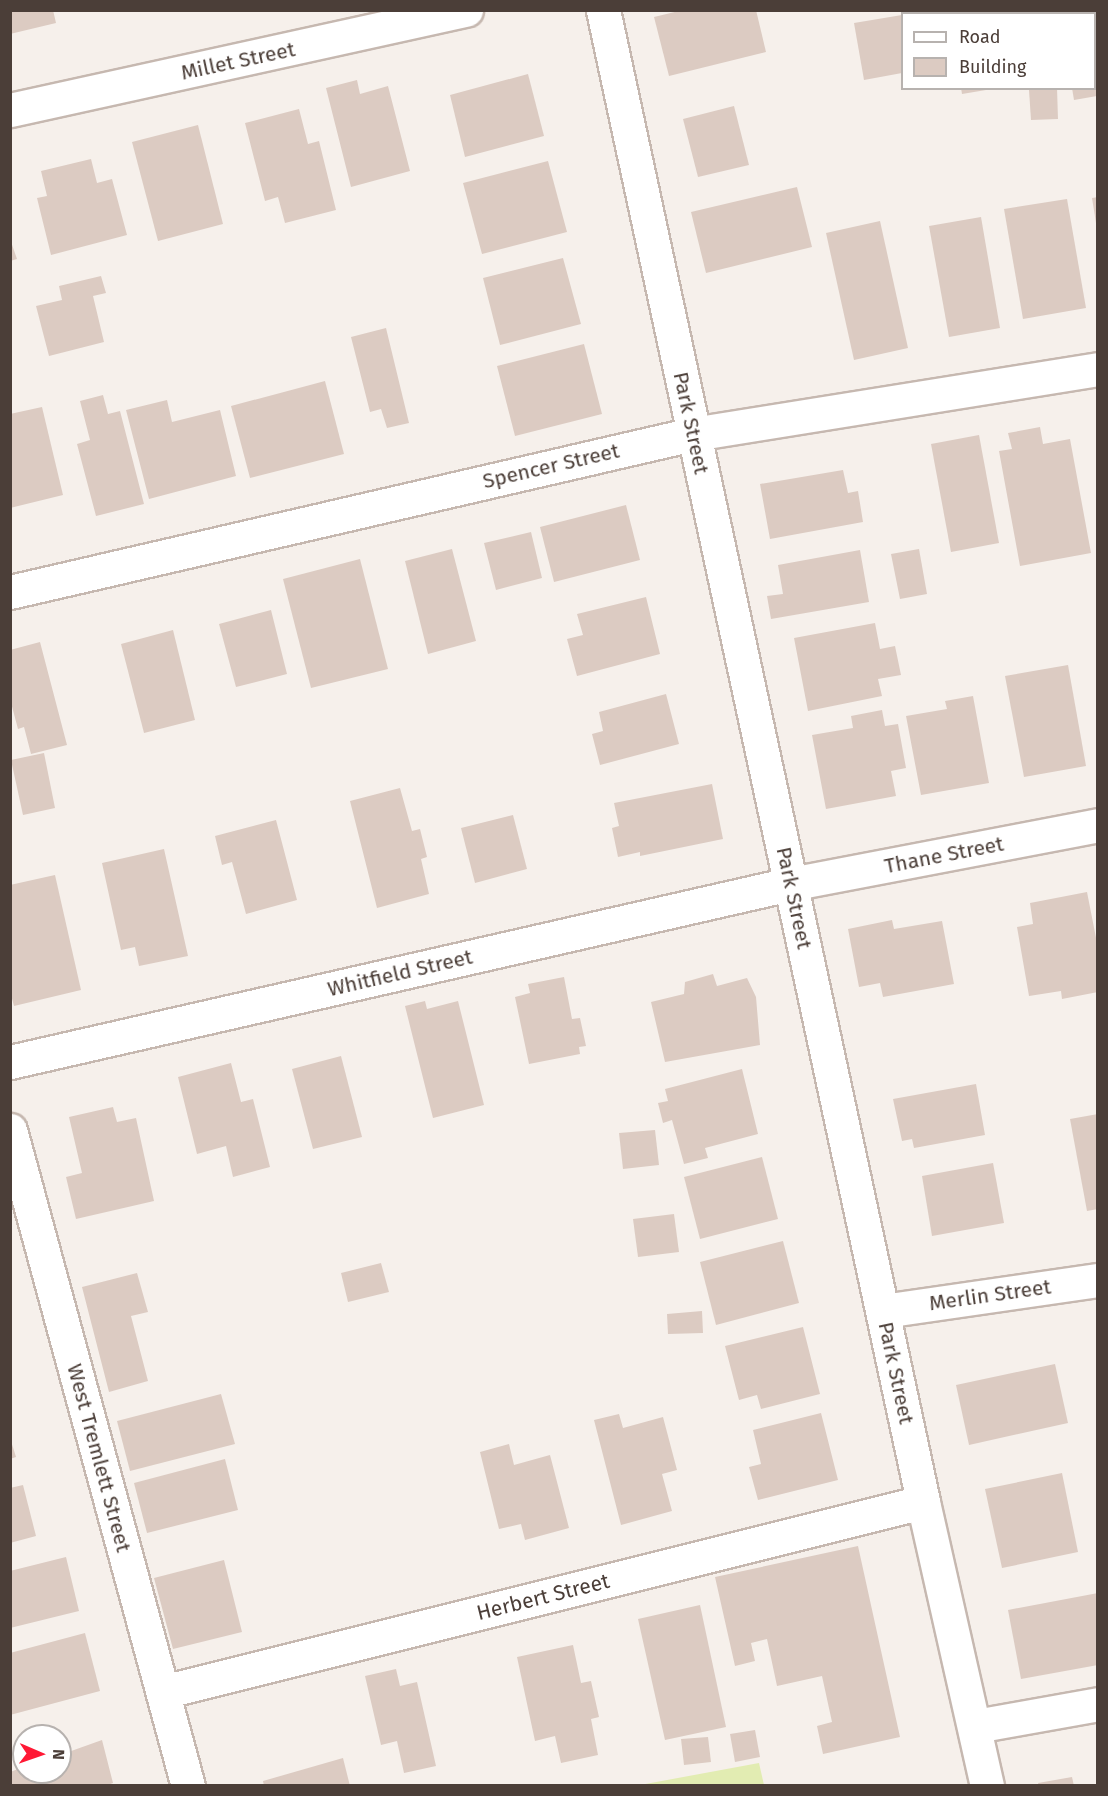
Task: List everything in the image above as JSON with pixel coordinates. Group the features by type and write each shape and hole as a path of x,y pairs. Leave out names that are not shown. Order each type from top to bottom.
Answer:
{"street":[{"name":"Millet Street","path":"10,110 466,10"},
{"name":"Park Street","path":"603,10 923,1502 987,1785"},
{"name":"Spencer Street","path":"10,592 693,434 1098,369"},
{"name":"Thane Street","path":"790,884 1098,825"},
{"name":"Whitfield Street","path":"10,1062 790,884"},
{"name":"West Tremlett Street","path":"10,1130 188,1785"},
{"name":"Merlin Street","path":"883,1311 1098,1280"},
{"name":"Herbert Street","path":"163,1692 923,1502"},
{"path":"975,1726 1098,1704"}],"green space":[{"path":"759,1763 764,1785 640,1785"}],"building":[{"path":"10,10 53,10 56,23 10,34"},
{"path":"683,10 756,10 766,52 669,76 654,17"},
{"path":"947,10 1005,10 1006,12 947,12"},
{"path":"1038,10 1098,10 1098,80 1096,80 1096,12 1038,12"},
{"path":"901,15 901,73 864,80 854,23"},
{"path":"528,74 544,136 465,157 450,95"},
{"path":"357,80 360,94 388,86 410,171 351,187 326,88"},
{"path":"1096,88 1097,96 1074,100 1072,90 1096,90"},
{"path":"961,90 986,90 962,94"},
{"path":"1029,90 1057,90 1058,119 1031,120"},
{"path":"734,106 749,165 698,177 683,119"},
{"path":"299,109 308,144 319,141 336,210 285,223 278,197 265,201 245,123"},
{"path":"198,125 223,224 158,241 132,142"},
{"path":"91,159 97,183 112,179 127,235 51,255 37,198 47,196 41,171"},
{"path":"548,161 567,232 482,254 463,183"},
{"path":"797,187 812,247 706,273 691,212"},
{"path":"1098,197 1098,223 1096,223 1092,198"},
{"path":"1067,199 1086,308 1023,319 1004,209"},
{"path":"981,217 1000,328 949,337 929,226"},
{"path":"880,221 908,348 854,360 826,233"},
{"path":"10,239 17,259 10,261"},
{"path":"563,258 581,324 500,345 483,278"},
{"path":"101,276 106,293 93,296 104,342 49,356 36,306 62,300 59,286"},
{"path":"386,328 409,423 387,428 381,409 370,412 351,337"},
{"path":"584,344 602,414 515,436 497,366"},
{"path":"325,381 344,454 250,478 231,406"},
{"path":"103,395 108,414 120,411 144,504 96,516 77,444 90,440 80,401"},
{"path":"167,400 172,422 220,410 236,476 149,499 126,410"},
{"path":"42,407 63,495 10,508 10,414"},
{"path":"1040,427 1043,444 1070,439 1091,553 1020,566 999,451 1012,449 1008,433"},
{"path":"979,435 999,543 951,552 931,444"},
{"path":"843,470 848,493 858,491 863,522 770,539 760,484"},
{"path":"626,505 640,560 554,582 540,527"},
{"path":"531,532 542,578 496,590 484,543"},
{"path":"452,549 476,641 428,654 405,561"},
{"path":"919,549 927,594 900,599 891,554"},
{"path":"860,550 869,602 771,619 767,596 783,594 778,565"},
{"path":"360,559 388,669 311,688 283,579"},
{"path":"646,597 660,654 577,676 567,639 583,635 577,614"},
{"path":"271,610 287,674 236,687 219,624"},
{"path":"875,623 880,649 895,646 901,675 878,679 882,696 808,711 794,638"},
{"path":"173,630 195,720 144,733 121,644"},
{"path":"40,642 67,745 31,754 24,727 18,729 10,699 10,650"},
{"path":"1068,665 1086,766 1024,777 1005,676"},
{"path":"666,694 679,744 600,765 592,734 603,731 599,712"},
{"path":"973,696 989,783 921,795 906,716 947,709 945,701"},
{"path":"882,710 885,726 898,724 906,768 891,771 896,796 826,809 812,735 853,728 851,716"},
{"path":"44,753 55,808 23,815 11,760"},
{"path":"712,784 723,839 640,856 640,852 618,857 612,828 619,826 614,803"},
{"path":"400,788 412,831 420,829 427,857 421,859 429,894 377,908 350,801"},
{"path":"513,815 527,869 475,883 461,828"},
{"path":"276,820 297,900 246,914 232,862 222,865 215,836"},
{"path":"164,849 188,956 139,966 135,947 121,950 102,863"},
{"path":"55,875 81,990 14,1006 10,991 10,885"},
{"path":"1087,892 1098,948 1098,992 1062,999 1061,991 1029,996 1017,927 1033,924 1030,903"},
{"path":"892,920 894,929 942,921 954,984 883,997 880,983 859,987 848,929"},
{"path":"713,974 717,986 747,978 756,997 760,1045 665,1062 651,1002 684,994 685,982"},
{"path":"564,977 572,1019 580,1018 586,1046 579,1047 580,1054 529,1064 515,997 530,993 528,984"},
{"path":"425,1001 427,1009 458,1001 484,1105 433,1118 405,1006"},
{"path":"341,1056 362,1137 313,1149 292,1069"},
{"path":"231,1063 241,1102 253,1099 270,1167 233,1177 226,1146 197,1154 178,1077"},
{"path":"742,1069 758,1134 705,1148 708,1158 684,1164 672,1120 663,1123 658,1103 668,1101 665,1089"},
{"path":"976,1084 985,1135 914,1148 912,1139 902,1141 893,1099"},
{"path":"113,1107 117,1122 136,1118 154,1201 76,1219 66,1177 82,1173 69,1117"},
{"path":"1098,1114 1098,1209 1087,1211 1070,1119"},
{"path":"655,1130 659,1165 623,1169 619,1133"},
{"path":"762,1157 778,1219 700,1239 684,1177"},
{"path":"993,1163 1004,1223 932,1236 922,1176"},
{"path":"674,1214 679,1252 638,1257 633,1219"},
{"path":"783,1241 799,1303 716,1325 700,1262"},
{"path":"381,1263 389,1292 348,1302 341,1273"},
{"path":"137,1273 148,1312 131,1316 148,1381 109,1392 82,1287"},
{"path":"702,1311 703,1333 668,1334 667,1314"},
{"path":"803,1327 820,1394 761,1409 757,1395 739,1400 725,1346"},
{"path":"1055,1364 1068,1423 969,1445 956,1385"},
{"path":"221,1394 235,1444 130,1471 117,1421"},
{"path":"821,1413 838,1480 758,1500 749,1467 761,1464 753,1430"},
{"path":"619,1414 623,1428 663,1417 677,1470 662,1474 672,1511 621,1525 594,1420"},
{"path":"10,1438 16,1457 10,1459"},
{"path":"509,1444 514,1465 550,1455 569,1528 525,1540 521,1524 499,1529 480,1452"},
{"path":"225,1459 238,1510 147,1533 134,1483"},
{"path":"1062,1473 1078,1552 1002,1568 985,1489"},
{"path":"23,1485 36,1536 10,1543 10,1488"},
{"path":"858,1546 900,1737 823,1754 817,1726 832,1722 822,1676 777,1686 767,1639 751,1643 755,1661 735,1666 715,1577"},
{"path":"66,1557 79,1611 10,1628 10,1571"},
{"path":"224,1560 242,1632 173,1649 154,1578"},
{"path":"1098,1593 1098,1665 1021,1679 1008,1610"},
{"path":"700,1605 726,1727 665,1740 638,1619"},
{"path":"85,1633 100,1691 10,1715 10,1653"},
{"path":"573,1645 581,1683 591,1681 599,1717 591,1719 598,1755 561,1763 555,1736 535,1741 517,1657"},
{"path":"396,1669 400,1686 417,1682 436,1766 404,1773 397,1741 381,1745 365,1676"},
{"path":"755,1730 760,1757 735,1762 730,1734"},
{"path":"708,1737 711,1762 684,1765 681,1739"},
{"path":"102,1740 113,1783 105,1786 10,1786 10,1772 12,1771 12,1784 72,1784 72,1751"},
{"path":"343,1758 350,1786 264,1786 263,1781"},
{"path":"1072,1777 1074,1786 1039,1786 1038,1783"}]}
